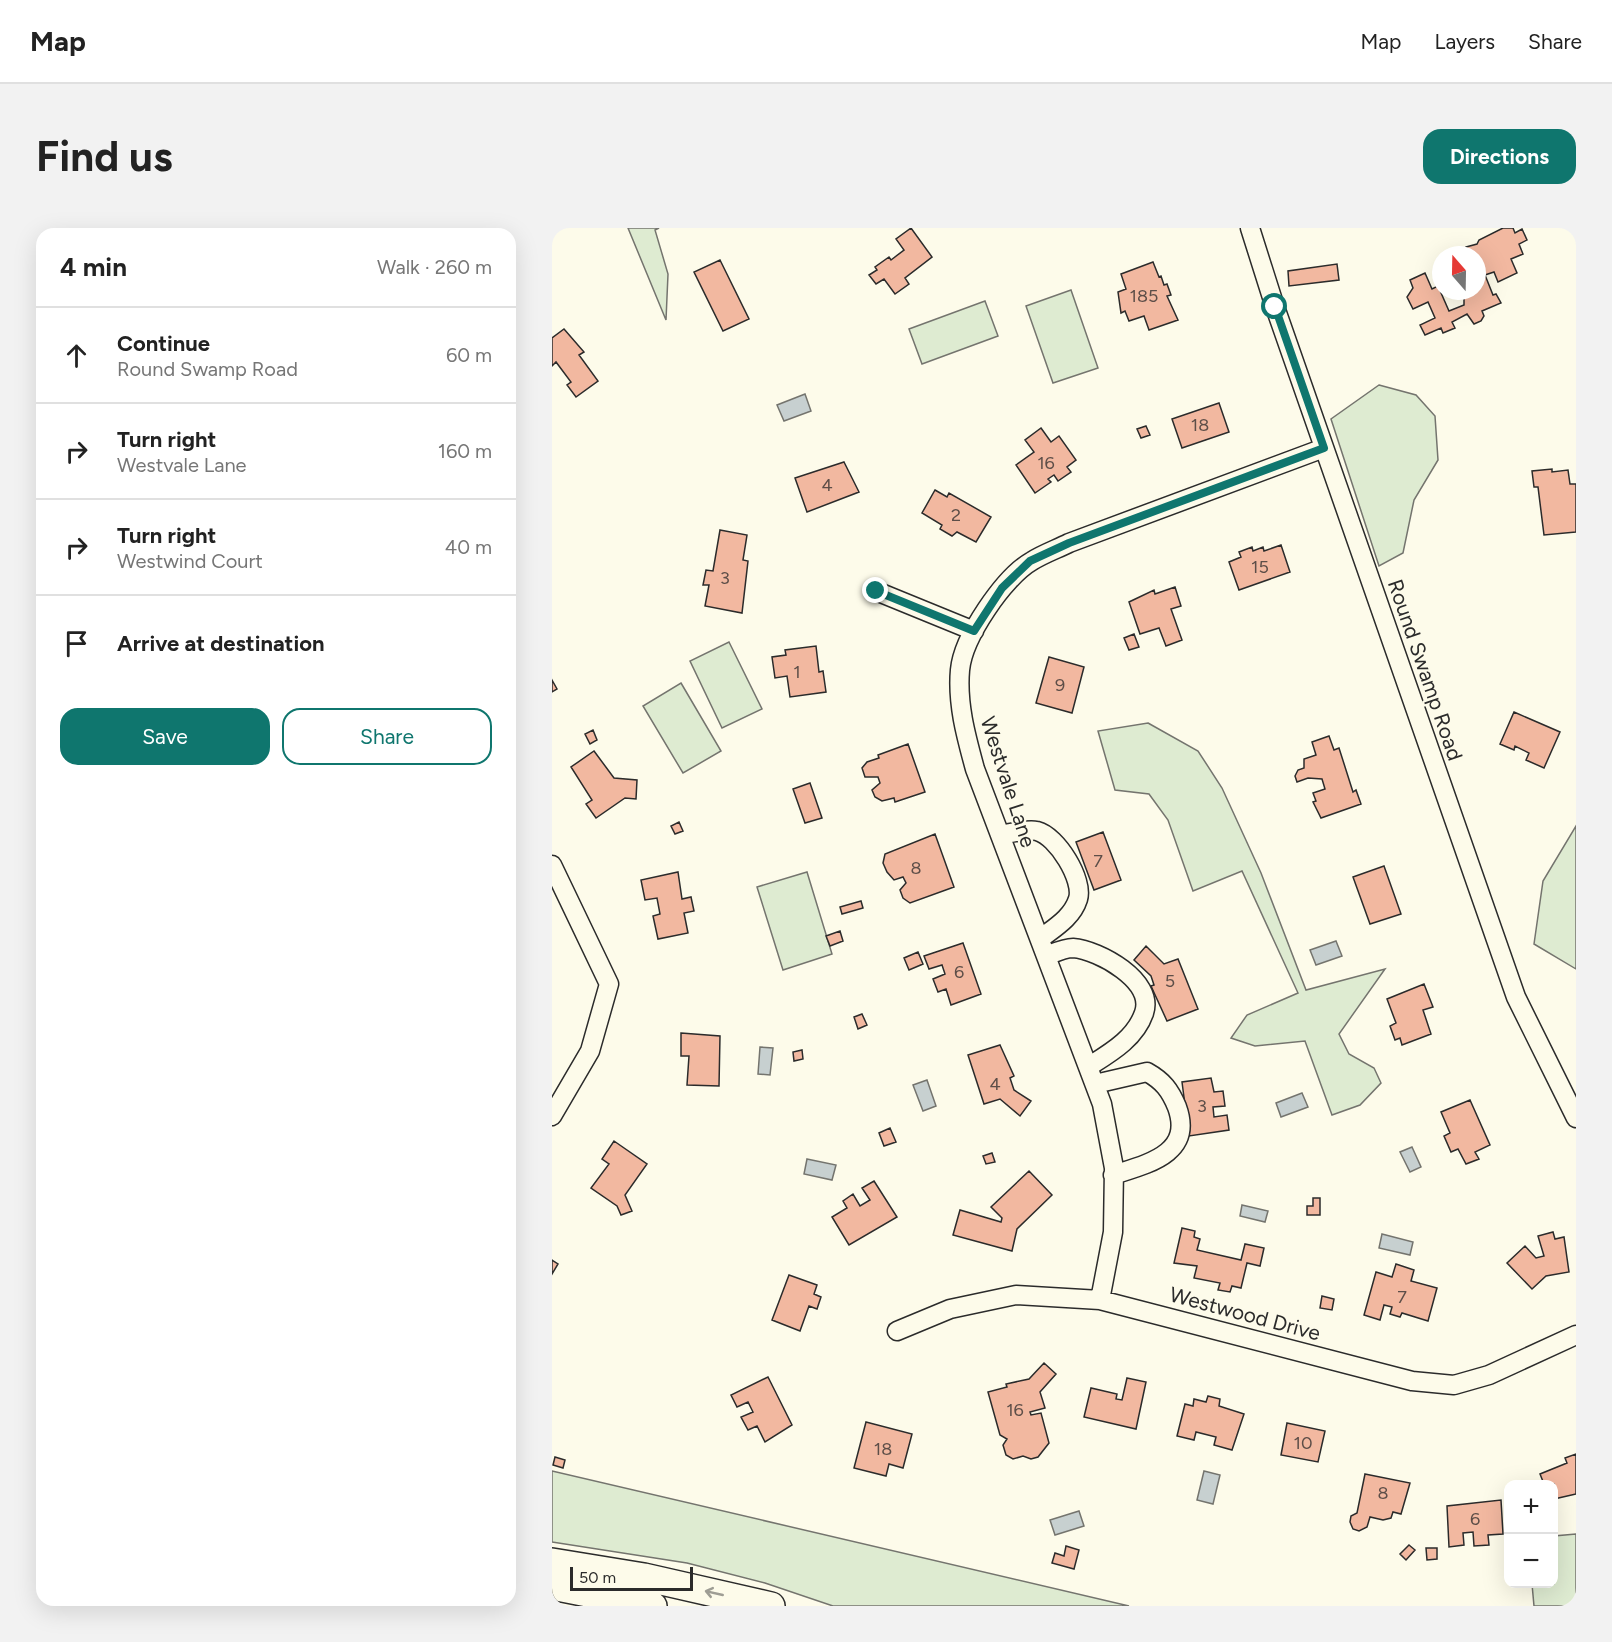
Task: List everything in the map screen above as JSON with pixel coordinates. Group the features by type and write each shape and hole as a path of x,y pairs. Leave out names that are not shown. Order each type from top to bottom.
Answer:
{"highway":[{"path":"552,1562 644,1577 771,1606"},
{"path":"552,1586 653,1606"}],"street":[{"name":"Round Swamp Road","path":"1250,228 1515,997 1576,1118"},
{"name":"Westvale Lane","path":"1100,1300 1113,1233 1113,1175 1102,1104 975,769 962,719 960,668 974,631 1002,588 1030,561 1069,543 1324,448"},
{"path":"876,591 974,631"},
{"path":"1000,834 1039,832 1053,840 1079,884 1078,898 1065,921 1043,947"},
{"path":"552,865 609,984 590,1052 552,1116"},
{"path":"1043,947 1070,948 1090,952 1122,969 1137,981 1145,1000 1145,1011 1137,1026 1121,1046 1091,1075"},
{"path":"1091,1075 1148,1072 1161,1080 1172,1094 1179,1115 1180,1134 1175,1145 1163,1156 1145,1165 1113,1175"},
{"name":"Westwood Drive","path":"897,1331 950,1309 1016,1295 1100,1300 1412,1381 1454,1385 1489,1375 1576,1335"}],"green space":[{"path":"628,228 659,228 655,230 668,274 666,320"},
{"path":"1071,290 1098,368 1053,383 1026,306"},
{"path":"985,301 998,336 922,364 909,329"},
{"path":"1379,385 1416,395 1435,416 1438,460 1414,500 1403,553 1379,566 1331,419"},
{"path":"729,642 762,709 722,728 690,661"},
{"path":"681,683 721,751 683,773 643,706"},
{"path":"1148,723 1198,751 1222,788 1261,873 1306,990 1385,969 1339,1034 1349,1054 1374,1068 1381,1083 1360,1105 1332,1115 1305,1041 1255,1046 1231,1038 1247,1015 1298,993 1242,871 1193,891 1168,820 1149,794 1115,790 1098,731"},
{"path":"1576,826 1576,969 1534,944 1543,881"},
{"path":"807,872 832,954 783,970 757,887"},
{"path":"552,1471 1129,1606 833,1606 765,1583 687,1563 552,1542"},
{"path":"1576,1534 1576,1606 1534,1606 1532,1588 1558,1588 1558,1536"}],"shaded area":[{"path":"805,394 811,411 784,421 777,405"},
{"path":"1336,941 1342,956 1316,965 1310,950"},
{"path":"760,1047 773,1048 770,1075 758,1074"},
{"path":"927,1080 936,1106 923,1111 913,1085"},
{"path":"1302,1093 1308,1107 1281,1117 1276,1103"},
{"path":"1412,1147 1421,1167 1410,1172 1400,1152"},
{"path":"807,1159 836,1165 832,1180 804,1174"},
{"path":"1242,1205 1268,1211 1265,1222 1240,1216"},
{"path":"1382,1234 1413,1242 1410,1255 1379,1248"},
{"path":"1204,1471 1220,1475 1213,1504 1197,1500"},
{"path":"1079,1511 1084,1526 1055,1535 1050,1520"}],"building":[{"path":"911,228 932,257 905,278 909,284 895,294 884,279 876,284 869,275 877,270 875,267 889,257 891,260 904,250 896,239"},
{"path":"1503,228 1513,228 1515,233 1522,229 1527,240 1519,244 1523,254 1511,259 1517,273 1498,282 1494,272 1486,275 1486,246 1470,246 1477,244 1479,240"},
{"path":"720,260 749,319 723,331 694,272"},
{"path":"1153,262 1164,285 1167,284 1171,295 1167,296 1178,320 1149,330 1144,316 1129,321 1125,311 1121,313 1118,292 1126,289 1121,274"},
{"path":"1337,264 1339,280 1289,286 1288,271"},
{"path":"1425,273 1432,289 1432,300 1444,300 1449,311 1464,305 1464,300 1486,300 1486,278 1493,295 1496,294 1501,303 1482,311 1484,316 1481,321 1474,324 1467,314 1452,322 1455,328 1443,333 1441,328 1425,335 1420,325 1435,318 1428,302 1413,309 1407,297 1413,288 1410,280"},
{"path":"564,329 584,352 579,355 598,381 576,397 567,385 571,382 556,362 552,366 552,338"},
{"path":"1219,403 1229,432 1182,448 1172,419"},
{"path":"1146,426 1150,435 1141,438 1137,429"},
{"path":"1041,428 1051,442 1059,436 1076,460 1067,467 1071,472 1058,481 1054,475 1048,479 1051,482 1035,493 1016,465 1034,452 1025,440"},
{"path":"844,462 859,492 807,512 795,478"},
{"path":"1552,469 1552,472 1568,470 1570,484 1576,484 1576,532 1544,535 1538,487 1534,487 1532,471"},
{"path":"935,490 947,497 949,493 991,517 976,542 957,532 952,536 940,529 942,525 922,513"},
{"path":"720,530 747,535 743,560 748,561 742,613 705,606 709,585 703,585 706,570 713,571"},
{"path":"1281,545 1290,572 1239,590 1229,562 1241,557 1239,552 1252,547 1253,551 1263,547 1264,551"},
{"path":"1175,587 1181,606 1171,609 1182,640 1166,646 1159,628 1140,634 1129,602 1154,590 1155,594"},
{"path":"1134,634 1139,647 1129,650 1124,638"},
{"path":"816,646 819,672 823,671 826,692 790,697 787,676 775,678 772,657 786,655 785,650"},
{"path":"1049,657 1084,667 1072,713 1036,703"},
{"path":"552,680 557,689 552,692"},
{"path":"1514,712 1560,732 1544,768 1526,760 1529,753 1515,746 1514,750 1500,744"},
{"path":"593,730 597,740 590,744 585,734"},
{"path":"1329,736 1334,750 1339,748 1353,792 1356,790 1361,804 1321,818 1313,802 1316,801 1313,793 1325,789 1322,779 1308,778 1297,782 1295,776 1298,770 1304,768 1304,759 1316,755 1312,742"},
{"path":"908,744 925,792 895,802 894,798 882,801 875,797 872,790 880,783 878,777 865,777 862,768 867,762 879,758 878,755"},
{"path":"594,751 614,778 637,780 636,799 625,798 596,818 586,804 592,800 571,767"},
{"path":"810,783 822,818 805,823 793,789"},
{"path":"679,822 683,831 675,834 671,826"},
{"path":"1103,832 1121,880 1094,890 1076,842"},
{"path":"935,834 954,887 910,903 903,898 900,890 906,883 903,877 894,880 887,872 883,863 885,854"},
{"path":"1384,866 1401,914 1370,924 1353,877"},
{"path":"678,872 682,899 691,897 694,911 684,913 688,933 658,939 653,916 660,914 657,898 645,900 641,880"},
{"path":"861,901 863,908 842,914 840,907"},
{"path":"840,931 843,941 830,946 826,936"},
{"path":"963,943 981,994 951,1005 946,989 938,992 933,979 945,974 942,965 929,969 924,956"},
{"path":"1146,946 1164,964 1178,959 1198,1009 1167,1021 1151,986 1154,985 1151,976 1134,960"},
{"path":"918,952 923,964 909,970 904,958"},
{"path":"1424,984 1433,1007 1423,1010 1431,1034 1402,1045 1400,1038 1395,1040 1390,1026 1396,1023 1387,999"},
{"path":"862,1014 867,1025 858,1029 854,1017"},
{"path":"681,1033 720,1036 719,1086 687,1085 689,1056 681,1056"},
{"path":"1000,1045 1014,1076 1010,1078 1014,1090 1031,1101 1020,1116 1000,1099 984,1104 968,1055"},
{"path":"802,1050 803,1059 794,1061 793,1052"},
{"path":"1211,1078 1214,1092 1223,1091 1225,1106 1213,1107 1214,1117 1227,1115 1229,1130 1189,1136 1182,1082"},
{"path":"1470,1100 1490,1145 1475,1152 1479,1159 1466,1164 1458,1149 1451,1152 1444,1136 1450,1133 1441,1112"},
{"path":"890,1128 896,1142 884,1146 879,1133"},
{"path":"614,1141 647,1164 625,1195 632,1211 621,1215 617,1206 591,1188 609,1164 602,1159"},
{"path":"992,1153 995,1162 986,1164 983,1156"},
{"path":"1029,1171 1052,1195 1017,1229 1012,1251 953,1235 960,1210 1001,1222 1002,1218 991,1207"},
{"path":"874,1181 897,1217 849,1245 832,1217 847,1208 843,1201 853,1194 860,1206 870,1200 862,1188"},
{"path":"1313,1198 1320,1198 1320,1215 1307,1215 1307,1206 1313,1206"},
{"path":"1182,1228 1195,1231 1194,1237 1200,1239 1197,1250 1241,1260 1245,1244 1264,1248 1260,1266 1247,1263 1241,1288 1232,1286 1230,1292 1218,1290 1220,1283 1194,1278 1197,1266 1174,1263"},
{"path":"1553,1232 1555,1239 1564,1237 1569,1272 1546,1276 1532,1289 1507,1263 1525,1246 1536,1258 1544,1256 1538,1236"},
{"path":"552,1260 558,1264 552,1274"},
{"path":"1396,1264 1414,1270 1411,1281 1437,1288 1428,1321 1402,1313 1400,1317 1390,1314 1392,1307 1384,1305 1380,1320 1364,1315 1376,1272 1392,1277"},
{"path":"789,1275 817,1285 814,1294 821,1297 817,1309 809,1306 800,1331 772,1320"},
{"path":"1322,1296 1334,1299 1332,1310 1320,1308"},
{"path":"1044,1363 1056,1374 1040,1392 1045,1408 1030,1412 1031,1415 1041,1413 1049,1443 1038,1457 1031,1459 1023,1456 1013,1459 1006,1455 1003,1445 1007,1439 1000,1435 988,1392 1007,1387 1006,1384 1029,1379"},
{"path":"768,1377 792,1425 765,1442 757,1426 748,1430 741,1417 753,1412 748,1402 737,1407 731,1395"},
{"path":"1127,1378 1146,1382 1136,1429 1084,1417 1091,1388 1117,1394 1116,1399 1122,1400"},
{"path":"1208,1396 1220,1399 1219,1406 1244,1414 1232,1450 1214,1445 1216,1437 1196,1432 1194,1440 1177,1436 1185,1404 1193,1406 1194,1399 1206,1402"},
{"path":"866,1422 912,1434 903,1468 889,1464 886,1476 854,1468"},
{"path":"1287,1423 1325,1431 1318,1462 1281,1455"},
{"path":"1576,1454 1576,1494 1558,1498 1558,1480 1542,1480 1540,1474 1567,1463 1565,1458"},
{"path":"555,1457 565,1460 563,1468 553,1465"},
{"path":"1365,1474 1410,1483 1401,1514 1393,1512 1391,1518 1383,1520 1370,1517 1367,1527 1359,1531 1353,1529 1350,1522 1351,1516 1357,1513"},
{"path":"1501,1500 1503,1534 1488,1535 1489,1545 1474,1546 1473,1532 1463,1533 1464,1545 1449,1547 1447,1506"},
{"path":"1409,1545 1415,1550 1406,1560 1400,1554"},
{"path":"1066,1546 1079,1550 1074,1569 1052,1563 1055,1553 1064,1556"},
{"path":"1426,1548 1437,1548 1437,1559 1427,1560"}],"route":[{"path":"876,591 974,631 1002,588 1030,561 1069,543 1324,448 1275,307"}]}
